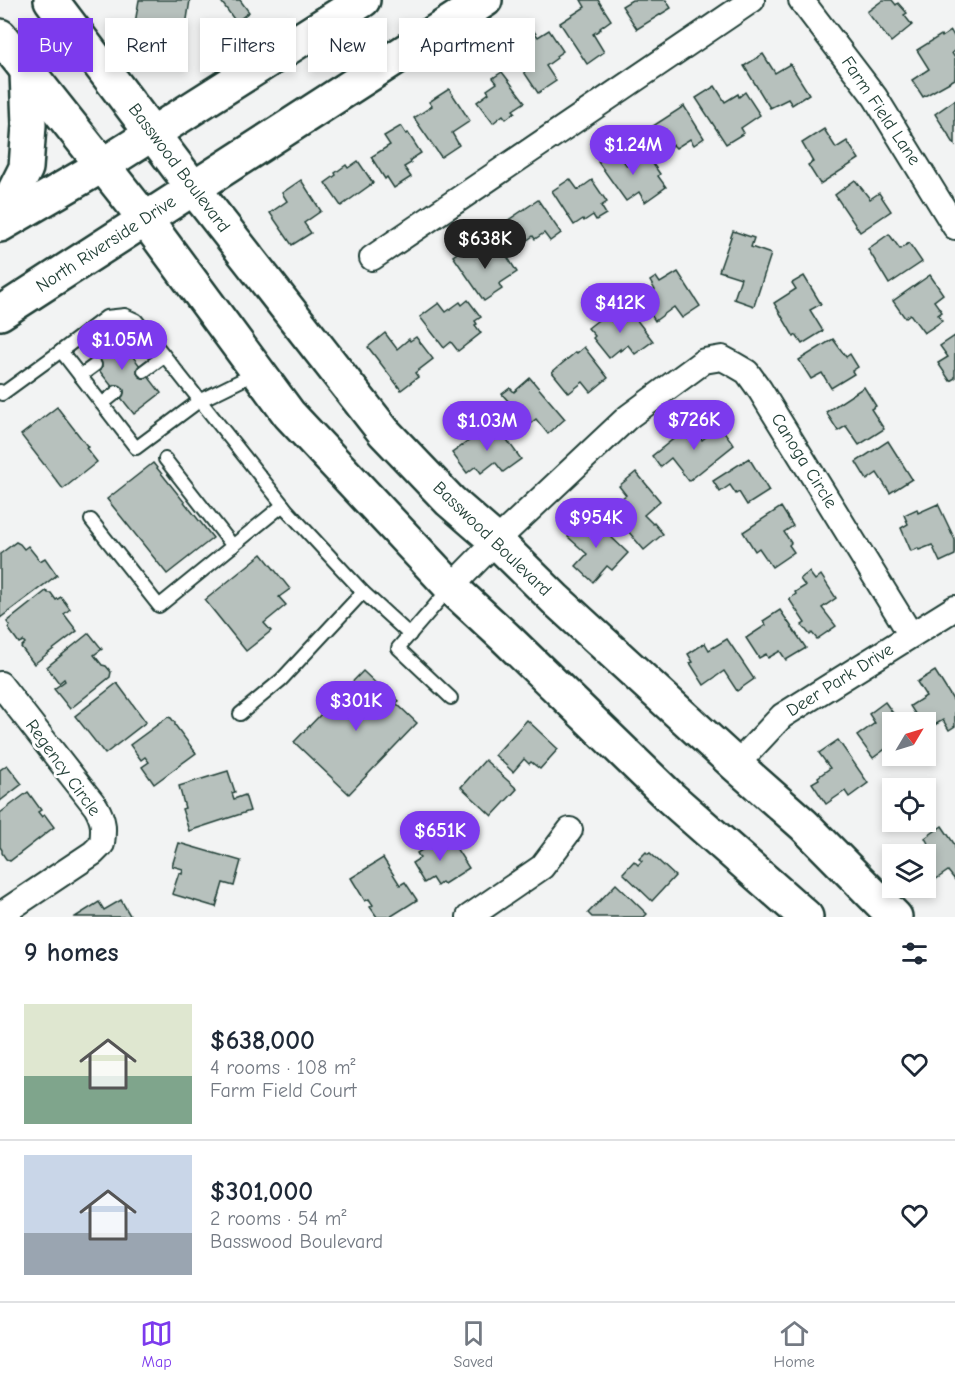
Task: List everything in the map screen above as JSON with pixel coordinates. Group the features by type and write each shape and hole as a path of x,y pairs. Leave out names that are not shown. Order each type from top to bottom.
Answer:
{"main road":[{"name":"Basswood Boulevard","path":"51,0 384,432 450,501 804,825 896,917"},
{"path":"0,225 103,165 363,0"},
{"name":"North Riverside Drive","path":"0,313 486,0"},
{"path":"0,36 18,60"},
{"path":"27,72 145,219 289,414 451,587 671,798 806,917"},
{"path":"0,213 9,202 26,168 29,125 27,72"}],"street":[{"path":"372,258 752,0"},
{"name":"Farm Field Lane","path":"801,0 876,97 955,227"},
{"name":"Canoga Circle","path":"451,587 496,541 628,417 704,361 722,358 747,372 760,390 911,635"},
{"name":"Deer Park Drive","path":"736,765 782,716 955,608"},
{"name":"Regency Circle","path":"0,684 96,807 104,827 102,844 93,853 0,915"},
{"path":"469,917 542,867 570,830"}],"lane":[{"path":"0,391 2,394 106,317 124,315 136,320 283,505 363,592 410,635"},
{"path":"123,344 143,329"},
{"path":"61,351 136,447 200,401 257,372"},
{"path":"144,371 164,356"},
{"path":"81,376 95,365"},
{"path":"102,404 117,392"},
{"path":"165,459 233,546"},
{"path":"91,520 159,606 283,505"},
{"path":"451,587 398,648 451,698"},
{"path":"240,714 281,680 363,592"}],"building":[{"path":"139,0 190,0 187,18 136,18"},
{"path":"220,0 240,0 249,12 241,18 233,18"},
{"path":"581,0 598,0 611,20 593,34 604,52 587,64 560,23 585,7"},
{"path":"632,0 666,0 671,8 637,29 622,6"},
{"path":"883,0 892,0 896,5 898,3 907,13 904,15 912,25 891,42 867,12"},
{"path":"549,30 563,51 546,66 556,81 538,93 524,72 535,72 535,33 538,37"},
{"path":"951,31 955,38 955,51 952,53 955,58 955,79 923,97 912,80 929,69 917,50"},
{"path":"763,54 775,73 790,64 809,94 792,105 788,99 770,108 744,66"},
{"path":"502,72 525,102 513,110 515,112 506,119 503,115 493,123 477,102 489,93 487,90 497,83 493,78"},
{"path":"715,86 725,102 745,92 760,115 741,128 744,133 726,144 696,98"},
{"path":"449,89 470,121 452,133 459,145 441,157 414,118 432,106 429,102"},
{"path":"955,100 955,145 935,114"},
{"path":"684,106 704,138 694,145 690,139 676,148 673,145 665,150 650,128"},
{"path":"401,126 421,153 404,167 411,177 394,188 387,177 385,179 371,157 390,145 384,136"},
{"path":"824,129 836,148 847,141 859,159 820,184 808,165 813,162 802,143"},
{"path":"616,150 627,166 646,154 666,187 645,202 639,192 626,201 598,162"},
{"path":"358,161 373,183 341,206 325,183 346,165 348,168"},
{"path":"570,179 578,190 592,180 607,202 601,206 606,214 596,220 593,215 574,225 552,191"},
{"path":"301,180 321,211 304,223 311,233 292,245 270,213 287,201 282,193"},
{"path":"855,180 870,199 879,193 891,211 860,232 835,195"},
{"path":"538,200 561,233 550,241 544,233 535,239 533,236 522,244 507,221"},
{"path":"733,231 754,238 751,247 771,254 754,306 734,299 741,278 719,271"},
{"path":"889,234 900,249 909,243 922,262 889,284 868,249"},
{"path":"472,243 483,260 503,250 517,272 499,284 502,289 484,301 453,256"},
{"path":"678,272 700,306 682,318 674,307 655,321 641,299 655,290 650,281 656,277 660,283"},
{"path":"930,275 943,294 934,301 942,312 938,315 942,321 924,333 910,314 905,318 893,301"},
{"path":"804,276 821,304 810,310 823,331 802,344 796,335 794,337 774,303 796,289 792,283"},
{"path":"468,300 481,317 475,321 477,324 475,325 481,333 458,351 451,342 444,348 420,317 439,303 446,312 460,302 462,305"},
{"path":"629,310 653,341 635,354 628,345 609,358 588,328 606,314 613,322"},
{"path":"110,327 161,393 134,414 82,349"},
{"path":"385,333 397,349 409,339 410,341 416,337 433,359 415,373 418,377 401,390 368,347"},
{"path":"955,336 955,378 950,381 938,363 948,357 940,346"},
{"path":"833,339 846,357 850,354 858,367 852,371 854,374 831,388 822,373 811,379 799,360"},
{"path":"584,347 608,378 591,392 583,382 569,393 552,372"},
{"path":"530,378 565,419 548,434 536,419 517,432 499,411 509,402 502,394 510,388 514,392"},
{"path":"864,387 876,406 871,409 884,429 859,445 846,426 838,431 826,412"},
{"path":"57,407 97,462 63,489 21,435"},
{"path":"691,425 702,440 720,426 734,445 689,481 671,458 660,467 652,456"},
{"path":"497,426 521,459 503,472 495,462 481,473 476,466 467,473 452,453 487,428 490,431"},
{"path":"888,441 912,479 890,493 877,473 867,480 856,462"},
{"path":"749,458 769,491 747,505 739,492 736,494 730,485 720,492 713,481"},
{"path":"153,463 213,538 167,574 107,499"},
{"path":"636,472 660,501 644,515 663,534 644,550 611,511 626,495 619,486"},
{"path":"938,504 955,540 955,555 940,562 932,545 911,551 901,528 908,524 904,515 917,509 918,513"},
{"path":"781,507 793,526 784,532 794,552 772,567 759,548 755,551 743,532"},
{"path":"588,515 628,553 612,570 607,566 593,582 576,566 587,554 568,537"},
{"path":"16,542 24,549 28,546 40,561 45,558 57,575 0,618 0,554"},
{"path":"262,554 290,589 279,597 286,605 264,623 271,631 246,651 205,600"},
{"path":"809,572 815,580 821,575 836,598 822,608 836,626 817,639 812,633 810,635 802,625 805,623 789,599 805,586 800,579"},
{"path":"46,591 51,593 56,600 61,597 70,609 64,614 77,631 34,664 21,647 25,643 23,641 19,643 8,628 10,626 7,622"},
{"path":"780,610 806,648 786,660 780,651 768,658 766,654 759,658 746,638 766,625 763,621"},
{"path":"89,633 102,649 94,655 111,672 110,677 70,709 54,689 65,681 64,679 59,683 47,667"},
{"path":"727,639 754,679 737,691 724,671 704,685 690,663 693,662 688,654 705,643 709,650"},
{"path":"363,671 399,701 396,703 417,723 349,794 294,742"},
{"path":"935,671 955,703 955,726 949,730 943,720 936,724 936,712 914,712 910,706 926,696 917,682"},
{"path":"117,683 146,722 105,754 75,716"},
{"path":"885,702 892,712 882,712 882,751 873,758 857,736 875,723 869,714"},
{"path":"168,717 175,723 196,753 154,784 142,767 149,762 145,757 141,760 130,745"},
{"path":"527,720 558,749 540,769 524,759 513,772 495,755"},
{"path":"838,740 868,783 849,797 845,791 826,804 812,783 830,768 819,753"},
{"path":"485,760 517,789 492,816 461,787"},
{"path":"7,765 22,784 0,801 0,770"},
{"path":"228,771 235,792 232,793 234,799 245,795 250,811 189,831 182,809 185,808 179,786"},
{"path":"28,792 41,810 38,812 42,817 45,815 54,827 10,861 6,859 0,847 0,813"},
{"path":"942,826 955,845 955,880 948,871 936,879 936,844 928,844 925,838"},
{"path":"447,834 469,868 444,884 442,882 437,886 432,878 424,883 412,863 420,858 417,853"},
{"path":"179,843 241,861 234,886 223,883 216,907 172,894 179,873 182,874 183,869 172,866"},
{"path":"646,852 675,876 652,901 623,873 634,861 638,865 642,861 639,859"},
{"path":"383,858 400,885 405,882 417,900 390,917 377,917 370,907 373,905 369,899 365,901 351,878"},
{"path":"616,884 647,914 644,917 592,917 588,913"},
{"path":"121,900 131,917 75,917 99,902 104,910"}]}
